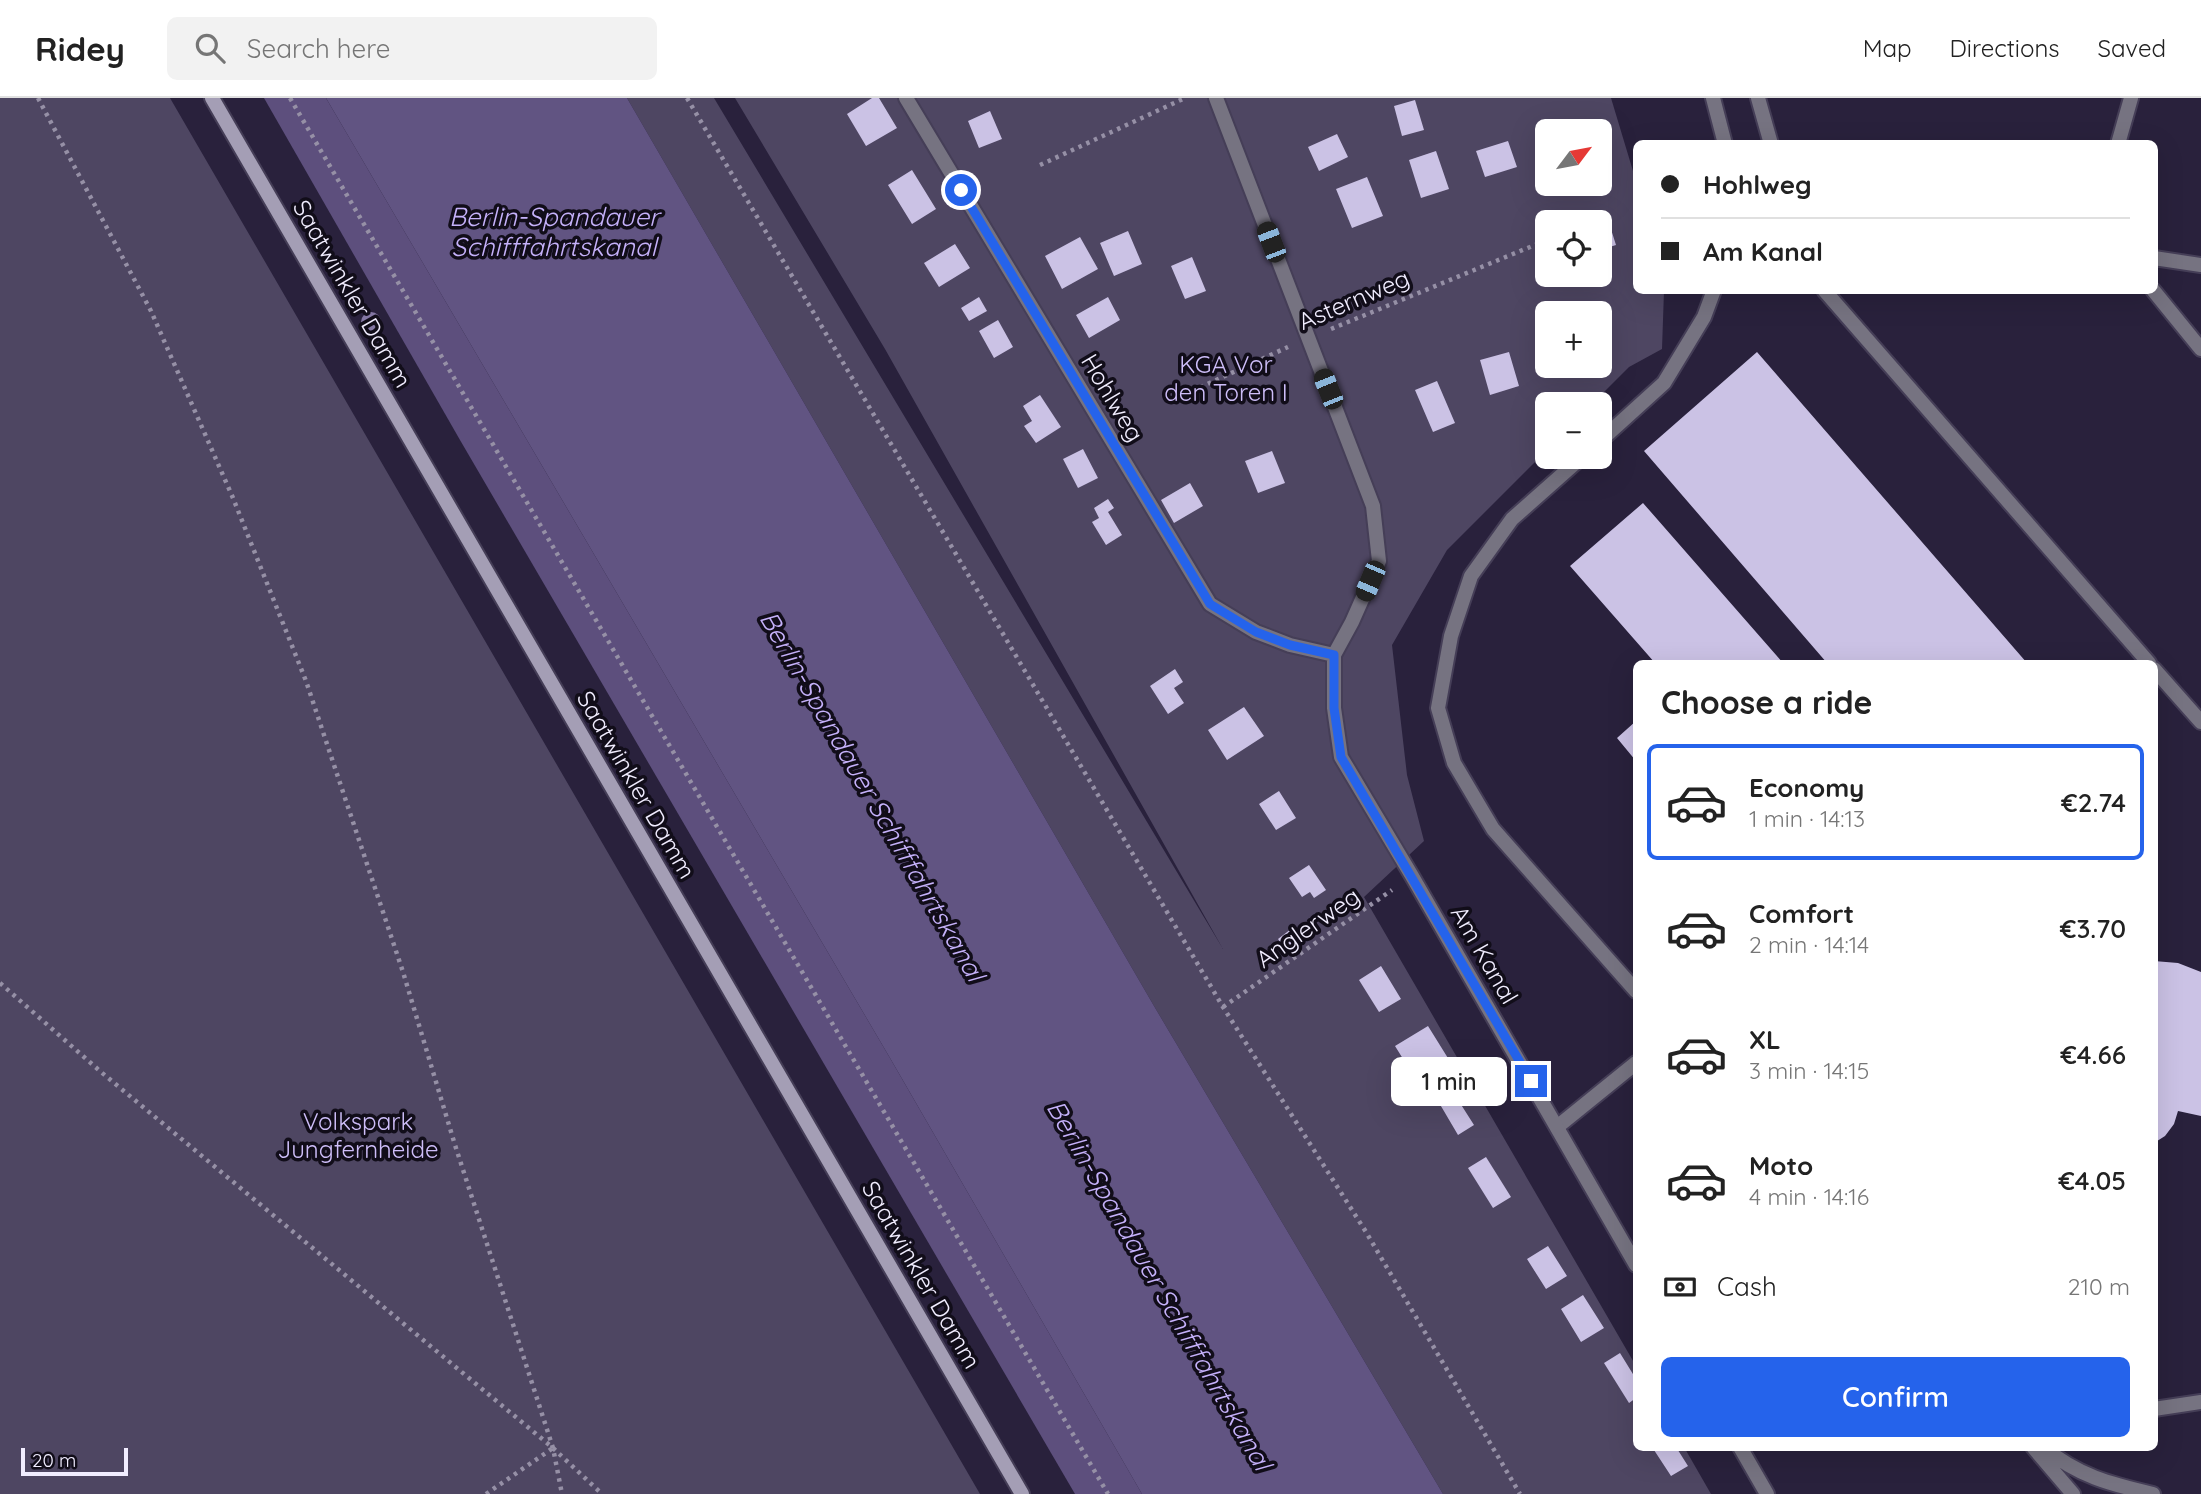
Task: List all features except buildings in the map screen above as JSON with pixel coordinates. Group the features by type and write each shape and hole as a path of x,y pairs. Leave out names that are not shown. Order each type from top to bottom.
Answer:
{"main road":[{"name":"Saatwinkler Damm","path":"212,98 1022,1494"}],"street":[{"name":"Hohlweg","path":"906,98 1210,604 1256,632 1290,645 1334,655"},
{"path":"1216,98 1373,506 1379,561 1334,655"},
{"path":"1713,98 1725,140"},
{"path":"1758,98 1770,140"},
{"path":"2119,140 2131,98"},
{"path":"2158,259 2201,265"},
{"path":"1612,430 1664,383 1704,317 1713,294"},
{"path":"1827,294 2146,660"},
{"path":"2156,294 2201,349"},
{"path":"1568,469 1512,519 1471,576 1451,636 1438,708 1454,764 1493,829 1633,989"},
{"name":"Am Kanal","path":"1334,655 1334,708 1341,757 1633,1260"},
{"path":"2158,674 2201,722"},
{"path":"1557,1126 1633,1065"},
{"path":"2158,1408 2201,1402"},
{"path":"1742,1451 1767,1494"},
{"path":"2036,1451 2073,1494"},
{"path":"2048,1451 2063,1463 2102,1482 2153,1494"}],"path":[{"path":"38,98 151,311 233,498 306,681 403,972 552,1448 562,1494"},
{"path":"290,98 1108,1494"},
{"path":"687,98 1223,1007 1366,1233 1520,1494"},
{"path":"1040,165 1185,98"},
{"name":"Asternweg","path":"1177,398 1308,338 1535,245"},
{"name":"Anglerweg","path":"1223,1007 1412,876"},
{"path":"0,983 101,1072 552,1448 602,1494"},
{"path":"486,1494 552,1448"}],"green space":[{"name":"Volkspark Jungfernheide","path":"0,98 170,98 980,1494 0,1494"},
{"name":"KGA Vor den Toren I","path":"627,98 714,98 1223,949 885,349 735,98 1611,98 1633,171 1633,294 1664,294 1662,349 1629,367 1604,392 1535,392 1535,462 1447,550 1392,645 1407,775 1424,841 1364,897 1633,1361 1633,1451 1686,1451 1711,1494 1443,1494 1154,1006"}],"shaded area":[{"path":"264,98 326,98 890,1058 1142,1494 1075,1494 460,440"}],"water":[{"name":"Berlin-Spandauer Schifffahrtskanal","path":"326,98 627,98 1154,1006 1443,1494 1142,1494 890,1058"}],"route":[{"path":"961,190 1210,604 1256,632 1290,645 1334,655 1334,708 1341,757 1531,1081"}]}
